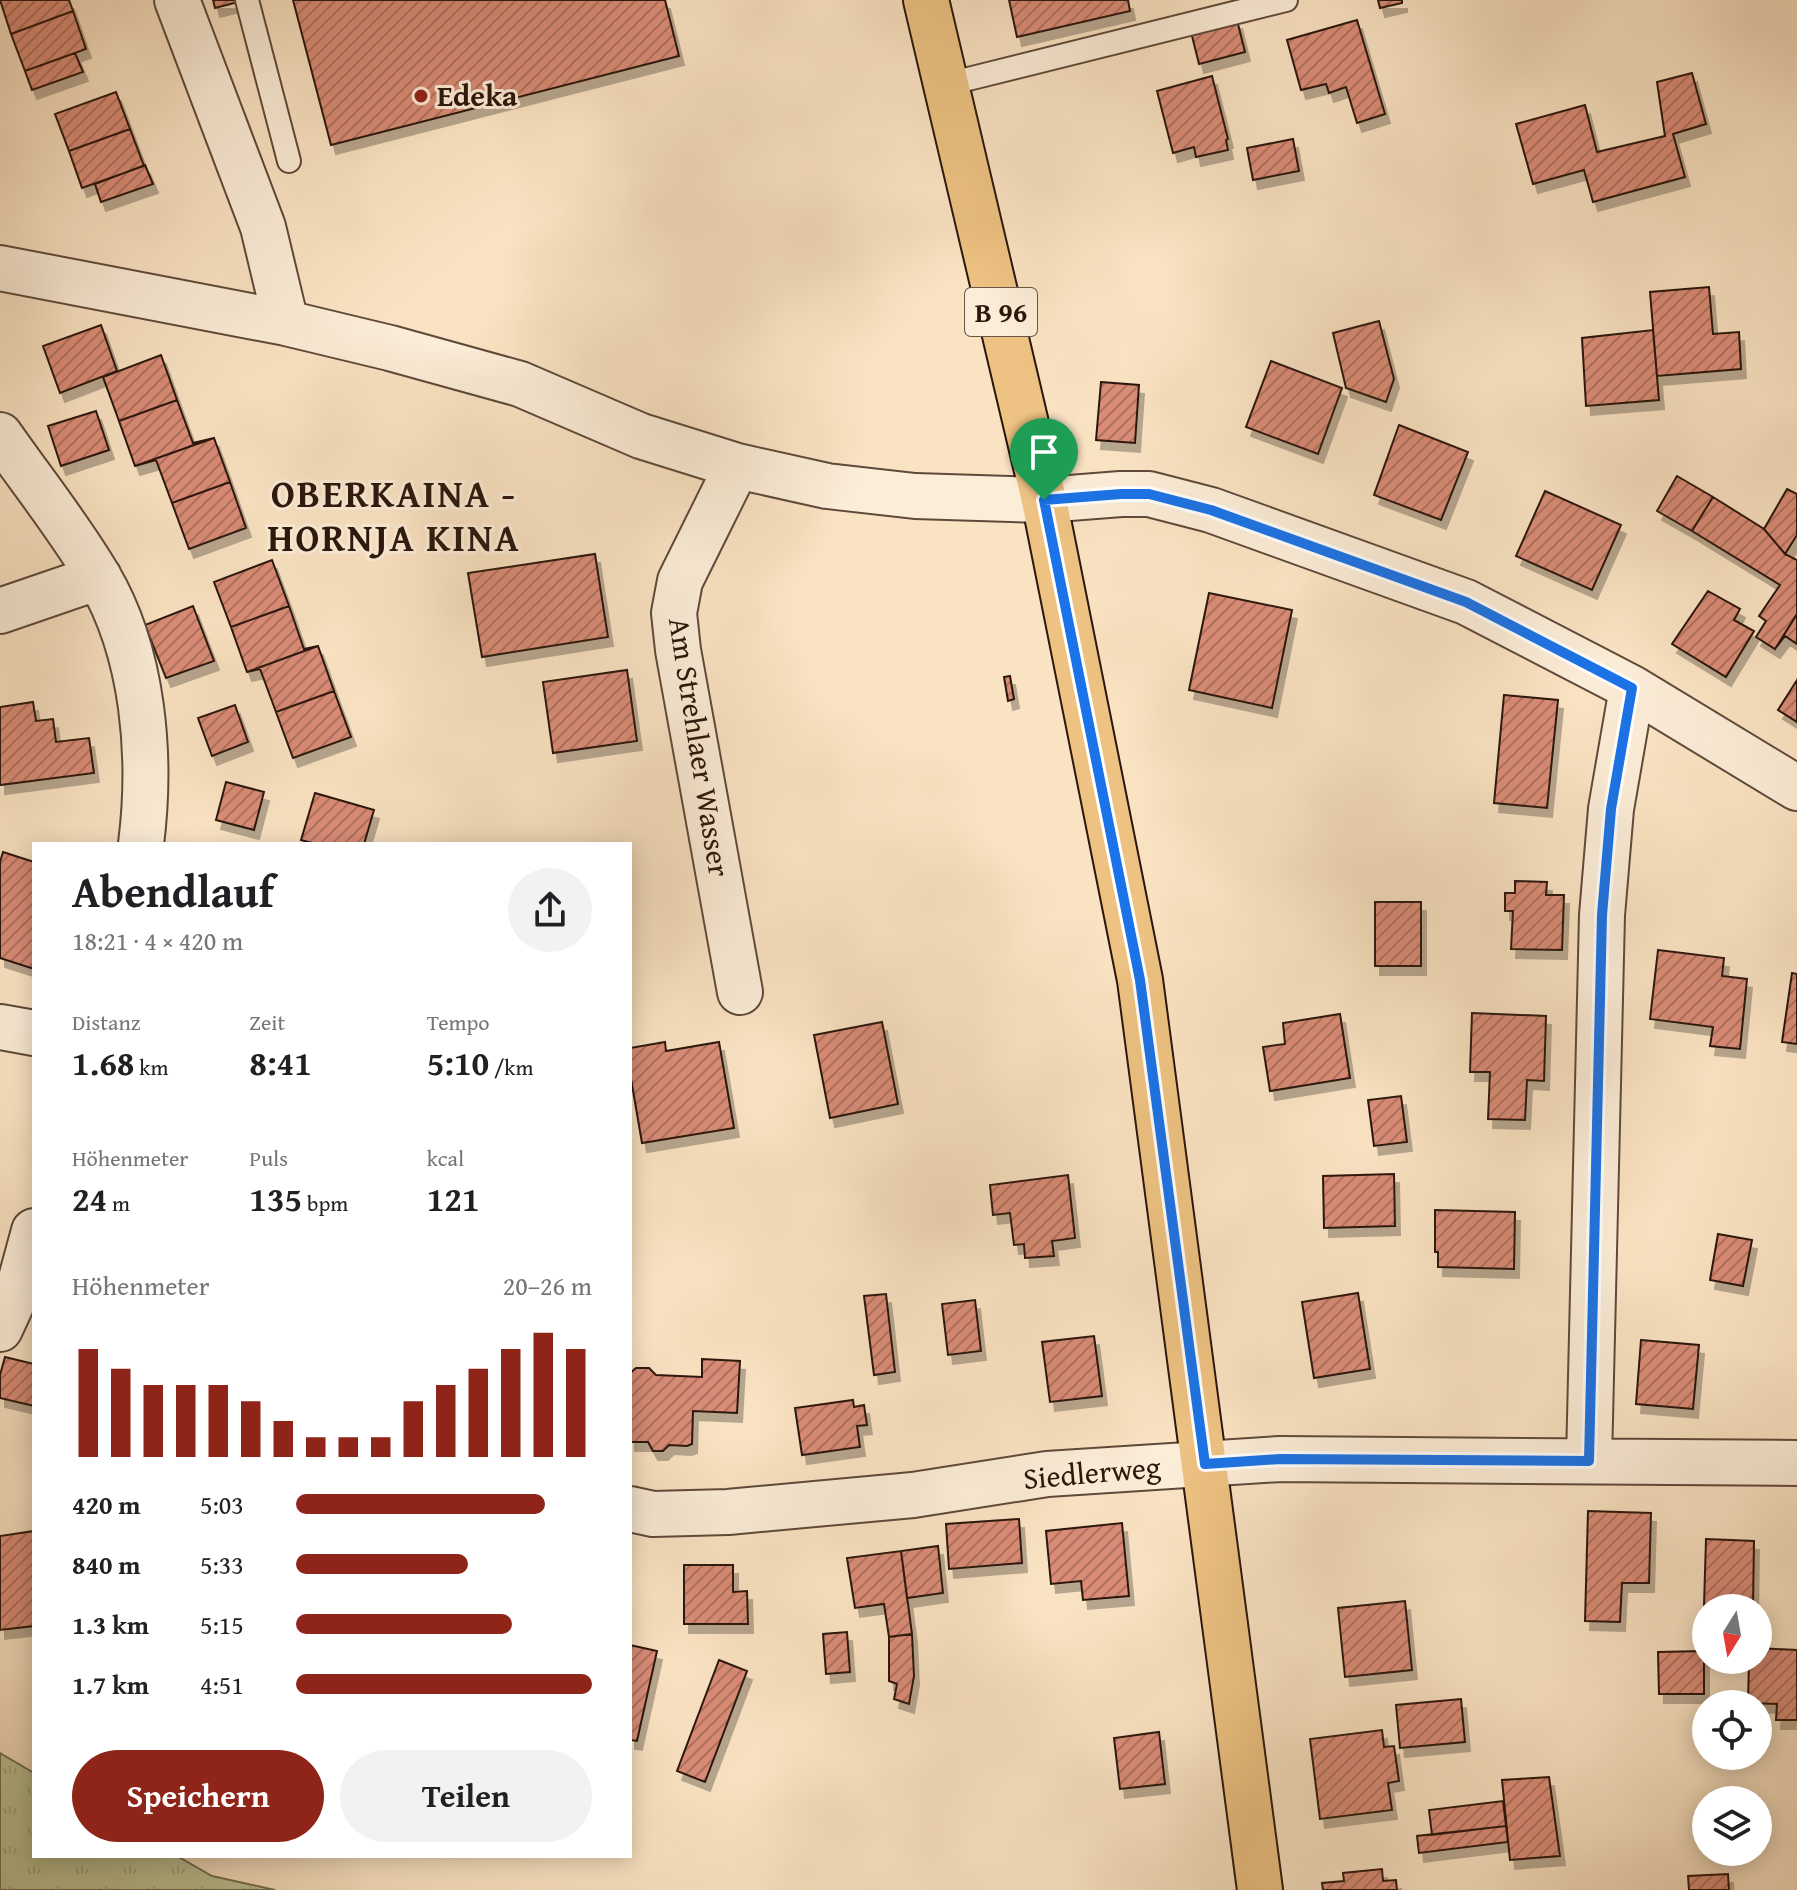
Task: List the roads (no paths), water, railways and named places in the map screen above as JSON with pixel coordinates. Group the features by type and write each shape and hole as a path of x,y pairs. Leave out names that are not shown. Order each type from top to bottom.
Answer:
{"main road":[{"name":"B 96","path":"926,0 1044,500 1140,980 1260,1890"}],"street":[{"path":"177,0 263,227 286,323"},
{"path":"0,268 286,323 390,348 520,384 641,436 737,466 827,486 915,496 1044,500 1149,494 1211,510 1466,602 1632,688 1797,788"},
{"path":"0,435 99,577 131,650 142,717 147,798 141,842"},
{"name":"Am Strehlaer Wasser","path":"737,466 680,581 674,613 678,650 740,992"},
{"path":"0,611 99,577"},
{"path":"1589,1461 1602,915 1611,809 1632,688"},
{"path":"0,1027 32,1033"},
{"path":"0,1329 26,1294 32,1247"},
{"name":"Siedlerweg","path":"632,1509 653,1514 728,1512 913,1495 1047,1474 1280,1459 1797,1463"}],"lane":[{"path":"247,0 289,161"},
{"path":"948,84 1286,0"}],"place":[{"name":"Edeka","path":"421,96"}],"district":[{"name":"OBERKAINA - HORNJA KINA","path":"394,516"}]}
